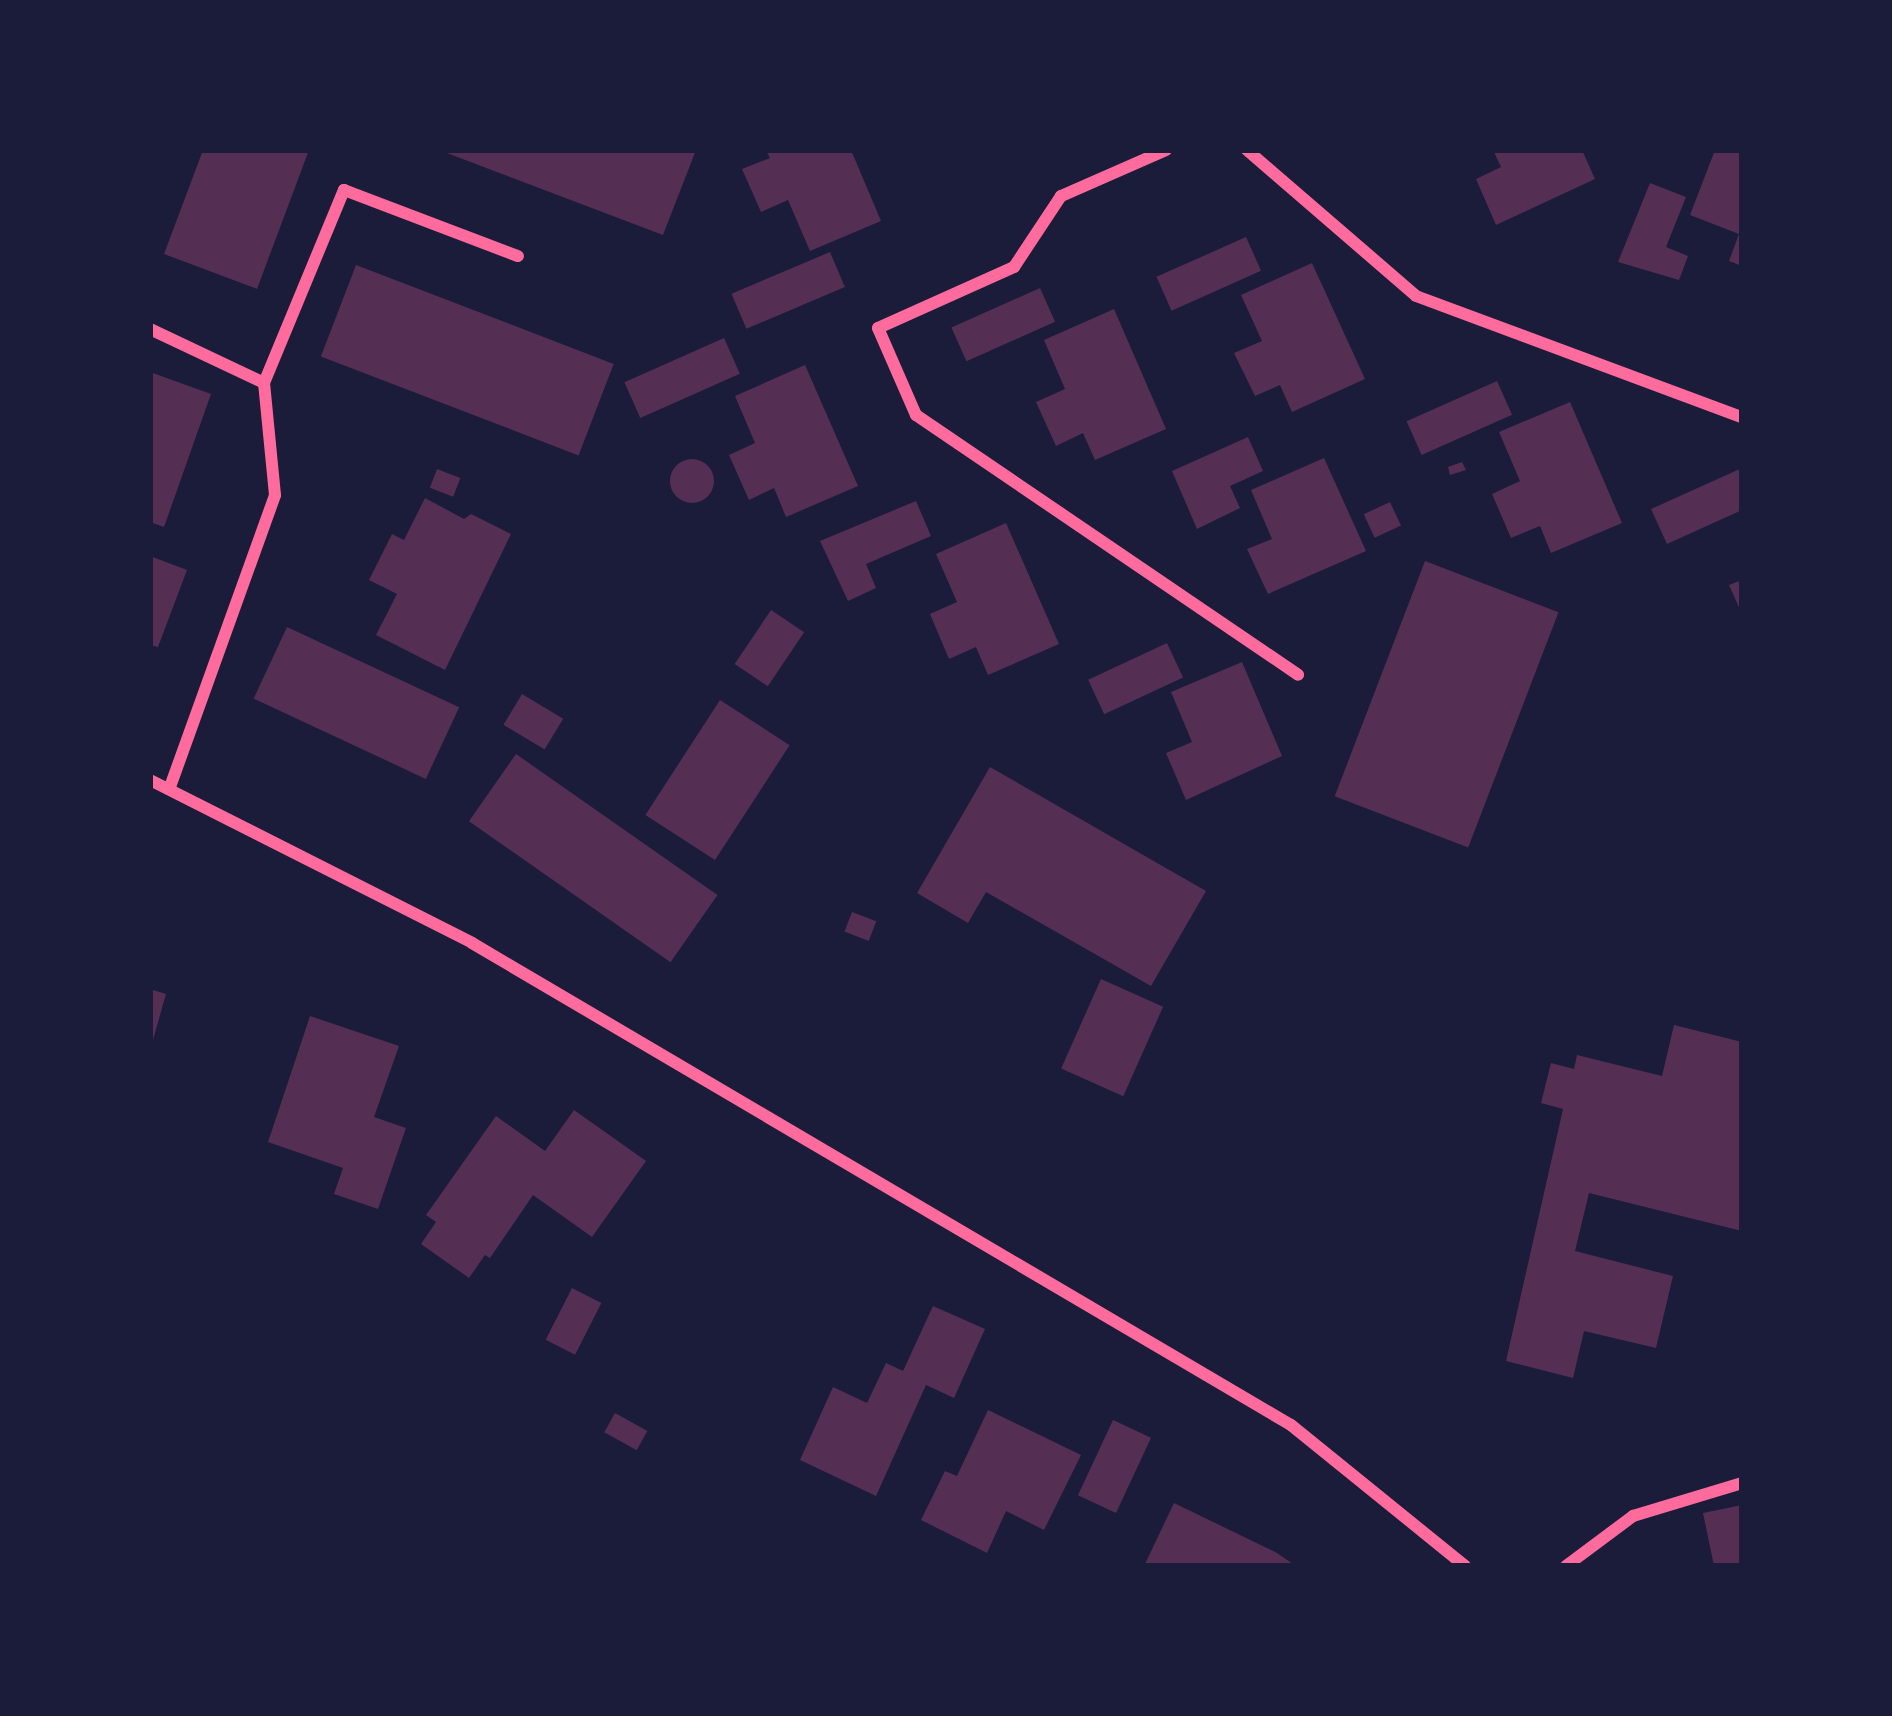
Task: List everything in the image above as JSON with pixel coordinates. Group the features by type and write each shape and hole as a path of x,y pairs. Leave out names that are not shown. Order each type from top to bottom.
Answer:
{"street":[{"path":"1166,150 1061,196 1014,267 878,328 916,415 1298,675"},
{"path":"1247,150 1416,296 1742,418"},
{"path":"170,787 275,494 264,382 344,190 518,256"},
{"path":"150,329 264,382"},
{"path":"150,780 472,943 1291,1424 1465,1566"},
{"path":"1566,1566 1634,1516 1742,1483"}],"building":[{"path":"203,150 309,150 257,289 164,254"},
{"path":"439,150 696,150 663,235"},
{"path":"766,150 851,150 881,221 810,251 788,200 761,212 742,169 770,158"},
{"path":"1493,150 1582,150 1595,179 1496,225 1476,179 1501,167"},
{"path":"1715,150 1742,152 1742,266 1729,261 1739,234 1690,215"},
{"path":"1650,183 1686,197 1666,247 1688,256 1679,280 1618,262"},
{"path":"1246,237 1261,271 1172,311 1156,277"},
{"path":"830,252 845,287 746,329 732,294"},
{"path":"1312,263 1365,379 1292,412 1280,385 1255,396 1234,353 1262,341 1241,295"},
{"path":"356,265 614,364 579,455 321,356"},
{"path":"1040,288 1055,322 966,361 951,327"},
{"path":"1114,309 1166,429 1095,460 1083,433 1056,446 1036,402 1065,389 1044,340"},
{"path":"724,338 740,374 640,418 624,382"},
{"path":"805,365 858,486 786,517 774,488 749,500 729,455 755,443 735,396"},
{"path":"150,372 211,394 164,527 150,522"},
{"path":"1497,381 1512,415 1422,455 1407,421"},
{"path":"1570,402 1622,523 1551,553 1540,526 1511,538 1492,494 1520,481 1499,432"},
{"path":"1248,437 1263,471 1230,486 1240,508 1197,529 1172,471"},
{"path":"1324,458 1366,551 1268,594 1247,549 1272,539 1251,490"},
{"path":"692,459 707,466 714,481 707,496 692,503 677,496 670,481 677,466"},
{"path":"1462,462 1466,470 1450,475 1448,467"},
{"path":"1742,468 1742,510 1667,544 1651,509"},
{"path":"437,469 460,478 453,497 430,488"},
{"path":"425,498 464,519 471,514 511,534 445,670 376,635 397,594 369,580 392,534 404,540"},
{"path":"916,501 931,536 866,564 876,588 848,601 820,541"},
{"path":"1390,502 1401,526 1375,538 1364,514"},
{"path":"1006,523 1059,644 988,675 976,647 949,659 930,614 957,602 936,554"},
{"path":"150,556 187,570 158,647 150,645"},
{"path":"1425,561 1559,612 1468,848 1335,796"},
{"path":"1742,580 1742,614 1729,585"},
{"path":"771,610 804,632 768,686 735,664"},
{"path":"287,627 459,707 426,779 254,699"},
{"path":"1167,643 1183,677 1104,714 1088,680"},
{"path":"1242,662 1282,756 1186,800 1166,753 1192,742 1171,692"},
{"path":"522,694 563,719 545,750 503,725"},
{"path":"720,700 790,745 715,860 645,815"},
{"path":"516,754 718,895 670,962 469,821"},
{"path":"990,767 1206,891 1151,986 986,892 968,923 917,893"},
{"path":"852,912 876,921 869,941 844,932"},
{"path":"1101,979 1163,1007 1123,1096 1061,1069"},
{"path":"150,989 166,994 151,1047 150,1047"},
{"path":"310,1016 399,1046 374,1117 406,1128 378,1209 334,1194 343,1168 268,1142"},
{"path":"1674,1025 1742,1042 1742,1231 1589,1193 1575,1251 1673,1276 1656,1348 1584,1331 1573,1378 1506,1361 1563,1109 1541,1103 1551,1063 1574,1069 1577,1055 1662,1076"},
{"path":"574,1110 646,1161 592,1237 533,1195 490,1258 485,1255 469,1278 421,1244 436,1222 426,1215 496,1116 545,1151"},
{"path":"572,1288 601,1303 575,1355 546,1340"},
{"path":"933,1306 985,1329 954,1398 926,1385 876,1496 800,1460 833,1387 867,1403 886,1363 903,1371"},
{"path":"988,1410 1081,1455 1044,1530 1006,1511 987,1553 921,1520 945,1471 957,1476"},
{"path":"615,1413 647,1431 637,1450 604,1432"},
{"path":"1113,1420 1151,1438 1116,1513 1078,1495"},
{"path":"1174,1503 1277,1553 1296,1566 1144,1566"},
{"path":"1742,1505 1742,1566 1714,1566 1703,1513"}]}
